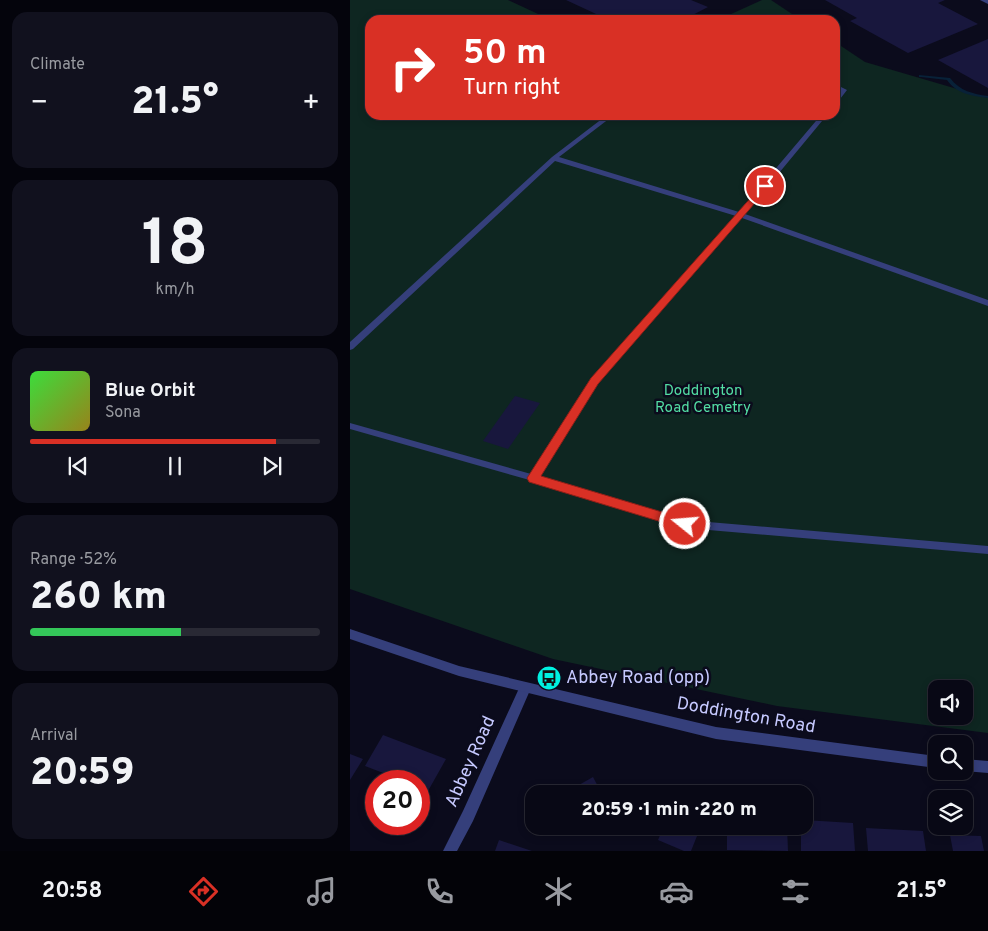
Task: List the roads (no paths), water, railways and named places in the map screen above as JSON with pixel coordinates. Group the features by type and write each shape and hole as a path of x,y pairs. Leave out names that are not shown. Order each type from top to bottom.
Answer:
{"street":[{"path":"983,0 988,2"},
{"name":"Doddington Road","path":"350,634 460,670 525,688 716,733 928,761"},
{"name":"Abbey Road","path":"450,851 468,816 525,688"},
{"path":"973,766 988,767"}],"lane":[{"path":"350,347 554,158 604,120"},
{"path":"533,478 595,381 741,215 820,120"},
{"path":"554,158 741,215 988,303"},
{"path":"350,426 685,524 988,550"}],"waterway":[{"path":"921,76 948,79 960,90 988,97"}],"place":[{"name":"Abbey Road (opp)","path":"549,678"}],"park label":[{"name":"Doddington Road Cemetry","path":"703,400"}]}
